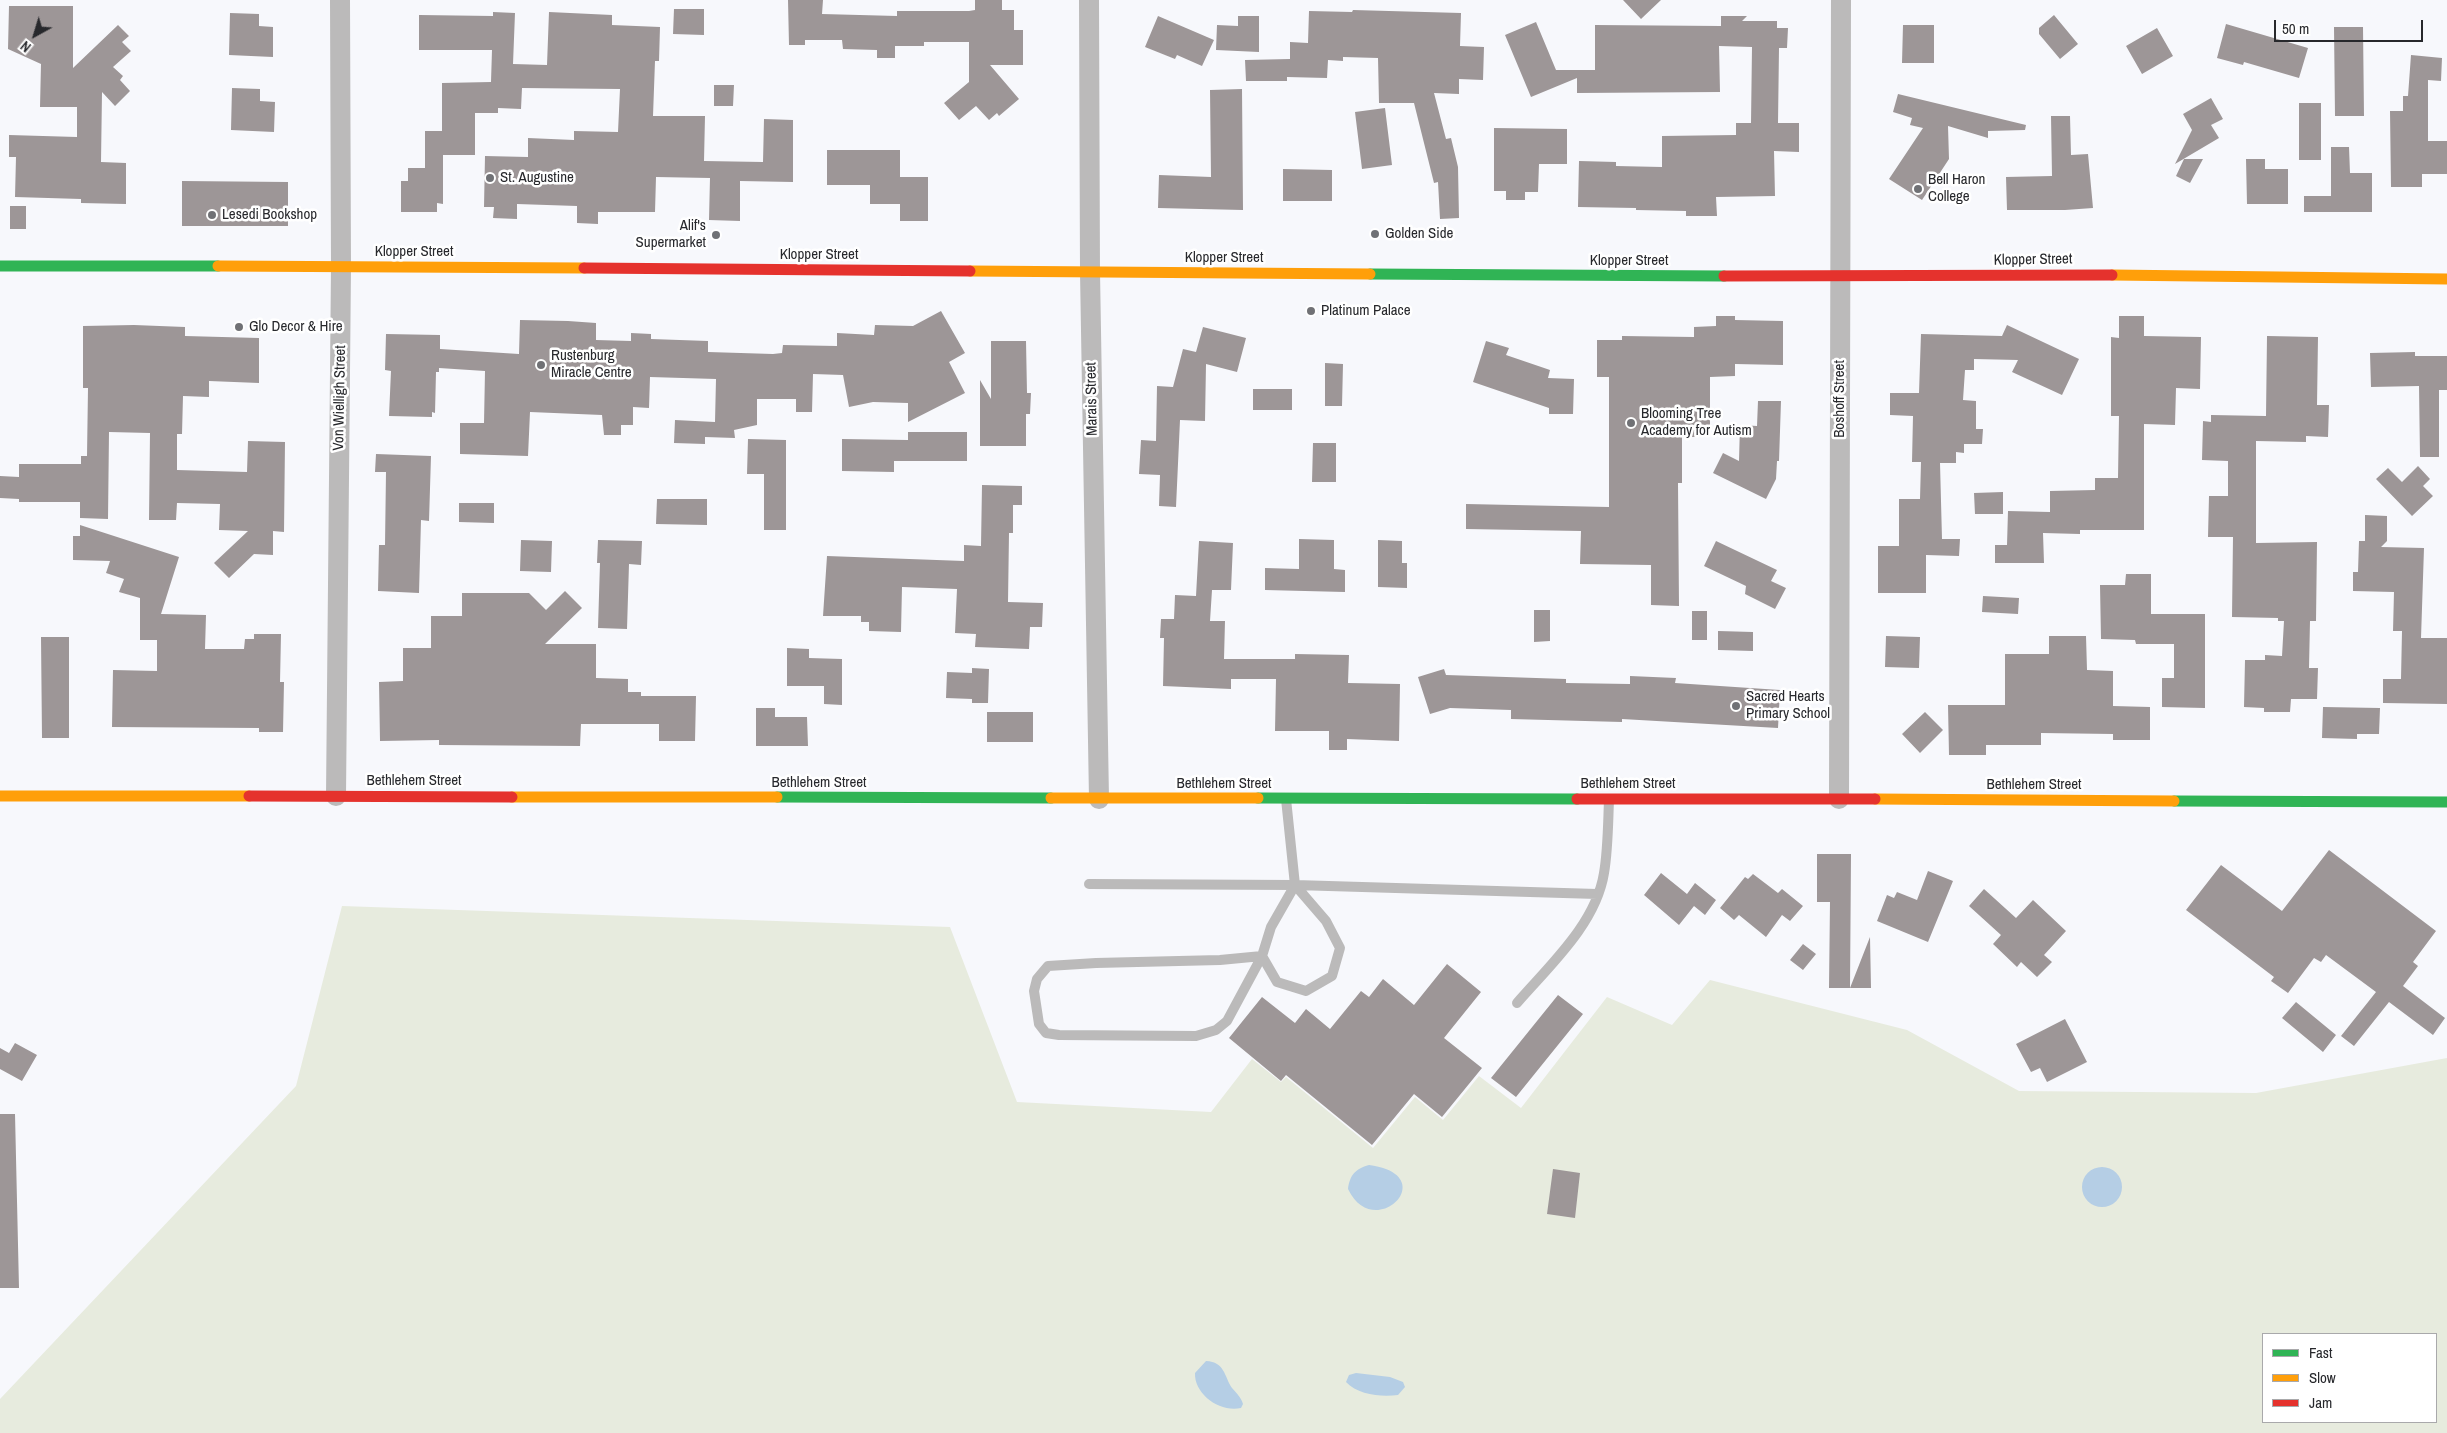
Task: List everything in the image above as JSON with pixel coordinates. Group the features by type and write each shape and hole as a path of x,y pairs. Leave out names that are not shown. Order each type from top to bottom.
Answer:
{"main road":[{"name":"Klopper Street","path":"0,266 341,266 1841,277 2062,274 2447,279"},
{"name":"Bethlehem Street","path":"0,796 1839,799 2447,802"}],"street":[{"name":"Von Wielligh Street","path":"336,796 341,266 340,0"},
{"name":"Marais Street","path":"1089,0 1090,272 1099,798"},
{"name":"Boshoff Street","path":"1839,799 1841,0"}],"lane":[{"path":"1262,956 1277,982 1306,991 1332,976 1340,948 1326,921 1295,884 1286,799"},
{"path":"1516,1003 1571,940 1591,910 1604,875 1610,799"},
{"path":"1089,884 1295,884 1597,894"},
{"path":"1262,956 1220,960 1106,962 1048,966 1040,974 1035,984 1039,1024 1046,1033 1058,1035 1196,1036 1216,1030 1227,1021 1262,956 1271,927 1295,884"}],"shaded area":[{"path":"342,906 950,927 1017,1102 1211,1112 1252,1059 1281,1082 1286,1077 1373,1148 1415,1097 1443,1120 1479,1076 1521,1108 1607,997 1672,1025 1710,980 1907,1030 2019,1091 2256,1093 2447,1058 2447,1433 0,1433 0,1399 296,1086"}],"water":[{"path":"1369,1165 1391,1171 1401,1181 1402,1191 1396,1201 1386,1208 1373,1210 1359,1204 1348,1189 1354,1173 1360,1168"},
{"path":"2106,1167 2113,1170 2119,1176 2122,1187 2121,1195 2113,1204 2106,1207 2098,1207 2091,1204 2083,1195 2082,1183 2085,1176 2094,1168"},
{"path":"1206,1361 1217,1364 1223,1370 1232,1388 1241,1399 1243,1404 1241,1408 1225,1408 1217,1405 1204,1395 1196,1381 1195,1373"},
{"path":"1356,1373 1390,1377 1403,1382 1405,1387 1398,1395 1384,1396 1363,1392 1346,1382 1349,1375"}],"building":[{"path":"788,0 823,0 822,14 897,16 897,11 969,11 975,10 975,0 1002,0 1002,10 1014,10 1014,30 1023,30 1023,65 990,65 1019,99 999,116 997,113 989,120 976,106 959,120 944,103 969,82 969,42 924,42 924,46 895,46 895,58 877,58 877,50 843,49 842,40 805,40 805,45 789,45"},
{"path":"1623,0 1661,0 1641,19"},
{"path":"9,6 73,6 73,68 118,25 129,36 122,42 131,51 113,67 123,76 120,80 130,91 115,106 102,92 101,162 126,163 126,204 81,203 81,199 15,197 16,157 9,157 9,135 77,137 77,107 40,107 41,64 8,49"},
{"path":"674,9 704,9 704,35 673,34"},
{"path":"1353,10 1461,13 1460,46 1484,47 1483,80 1459,79 1459,94 1434,93 1446,139 1451,138 1458,167 1459,218 1440,219 1438,182 1434,183 1414,103 1379,103 1378,58 1343,57 1343,61 1328,60 1327,78 1287,77 1287,81 1246,81 1245,60 1290,59 1290,42 1308,43 1309,11 1352,12"},
{"path":"493,12 515,13 513,64 547,65 549,12 612,15 612,25 660,27 659,61 655,61 653,116 705,116 704,161 763,162 764,119 793,120 793,182 740,181 740,221 709,220 710,178 656,177 655,212 598,212 598,224 577,223 577,206 517,204 517,219 493,218 494,207 484,207 485,156 528,157 528,138 574,140 574,131 618,132 620,89 522,88 521,109 498,108 498,113 475,113 475,155 443,155 443,204 437,203 437,212 401,212 401,181 408,181 408,168 425,168 425,131 442,131 442,83 491,82 492,50 419,50 419,15 493,16"},
{"path":"230,13 259,14 259,26 273,27 273,57 229,55"},
{"path":"2054,15 2078,44 2060,59 2039,34 2039,28"},
{"path":"1158,16 1214,40 1202,66 1177,55 1175,59 1145,47"},
{"path":"1238,16 1259,16 1259,52 1216,50 1217,25 1238,26"},
{"path":"1721,16 1747,16 1742,21 1777,21 1777,28 1788,28 1787,48 1779,48 1778,123 1799,123 1799,152 1774,151 1775,196 1716,197 1717,216 1686,216 1686,211 1578,207 1579,161 1616,162 1616,166 1662,167 1662,136 1736,135 1736,123 1751,123 1752,47 1719,46 1720,92 1577,93 1577,78 1531,97 1505,35 1536,22 1556,70 1595,70 1595,25 1721,26"},
{"path":"2226,24 2308,48 2299,78 2244,62 2243,65 2217,58"},
{"path":"1903,25 1934,25 1934,63 1902,63"},
{"path":"2334,27 2363,27 2364,116 2335,116"},
{"path":"2157,28 2173,56 2142,74 2126,46"},
{"path":"2411,55 2442,58 2441,81 2428,80 2428,141 2447,141 2447,174 2422,174 2422,187 2391,187 2390,111 2403,111 2403,96 2408,96"},
{"path":"714,85 734,85 733,106 714,106"},
{"path":"232,88 260,89 260,101 275,102 274,132 231,130"},
{"path":"1242,89 1243,210 1158,208 1159,175 1211,177 1210,90"},
{"path":"1898,94 2026,125 2025,130 1988,131 1988,138 1948,126 1949,159 1922,200 1889,179 1923,128 1910,125 1912,118 1893,112"},
{"path":"2211,98 2223,119 2211,125 2219,138 2175,164 2192,130 2183,114"},
{"path":"2299,103 2321,103 2321,160 2299,160"},
{"path":"1385,108 1392,165 1362,169 1355,112"},
{"path":"2051,116 2070,116 2071,155 2088,154 2093,208 2007,210 2006,177 2052,176"},
{"path":"1494,128 1567,129 1567,164 1539,164 1538,192 1525,192 1525,200 1506,200 1506,191 1494,191"},
{"path":"2331,147 2349,147 2350,173 2372,173 2372,212 2304,212 2304,196 2331,196"},
{"path":"827,150 900,150 900,177 928,177 928,221 900,221 900,204 870,204 870,185 827,185"},
{"path":"2184,159 2203,159 2190,183 2176,176"},
{"path":"2246,159 2265,159 2265,169 2288,169 2288,204 2247,204"},
{"path":"1283,169 1332,170 1332,201 1283,201"},
{"path":"182,181 288,182 288,226 182,226"},
{"path":"10,206 26,206 26,229 10,229"},
{"path":"941,311 965,353 949,362 965,393 908,422 908,403 873,402 849,407 843,375 813,374 812,412 796,412 796,399 757,399 757,425 734,430 735,438 705,437 705,444 674,443 675,420 715,422 716,379 650,377 649,408 633,407 633,425 621,425 621,435 604,435 602,415 530,412 528,456 460,454 460,423 484,423 485,371 439,368 439,372 436,372 435,413 432,412 432,417 389,416 391,371 385,370 386,334 440,335 440,349 519,354 520,320 568,321 596,323 596,340 631,341 631,333 651,334 651,339 708,341 708,352 773,354 782,353 783,345 837,346 837,333 874,335 875,325 913,326"},
{"path":"1716,316 1735,316 1735,320 1783,321 1783,365 1735,364 1735,376 1710,377 1710,437 1682,437 1682,483 1678,483 1679,606 1651,605 1651,565 1580,564 1581,531 1466,529 1466,504 1609,507 1609,377 1597,377 1597,340 1622,340 1622,336 1694,337 1694,327 1716,326"},
{"path":"2119,316 2144,316 2144,336 2201,337 2200,389 2176,388 2175,425 2144,424 2144,530 2080,530 2080,534 2043,533 2044,563 1995,563 1995,545 2007,545 2008,511 2050,512 2050,491 2095,490 2095,478 2118,478 2119,416 2111,416 2111,337 2119,338"},
{"path":"2007,325 2079,359 2062,395 2012,372 2018,360 1974,359 1974,370 1965,370 1963,400 1976,401 1976,429 1983,429 1982,444 1964,444 1964,453 1956,452 1956,463 1940,463 1942,539 1960,539 1959,556 1926,555 1926,593 1878,593 1878,546 1899,546 1899,499 1920,499 1921,462 1912,462 1913,416 1890,415 1890,393 1919,393 1921,334 2002,336"},
{"path":"83,326 185,327 185,336 259,338 259,383 209,381 209,397 183,396 182,434 177,434 177,470 247,472 248,441 285,442 284,532 273,531 273,555 254,554 229,578 214,563 248,531 219,530 220,504 177,503 176,520 149,520 150,433 109,432 108,519 80,518 80,502 19,502 19,499 0,498 0,476 19,477 19,464 81,464 81,456 87,456 88,388 83,388"},
{"path":"1203,327 1246,338 1237,372 1206,364 1205,421 1180,420 1176,507 1159,506 1160,475 1139,474 1141,440 1156,441 1157,386 1173,387 1183,349 1196,352"},
{"path":"2267,336 2318,337 2317,405 2329,405 2328,437 2306,436 2306,442 2256,441 2256,543 2317,542 2316,621 2310,621 2309,668 2318,668 2317,699 2291,699 2290,712 2264,712 2264,708 2244,707 2245,660 2265,660 2265,655 2282,656 2284,621 2278,621 2278,618 2232,617 2233,537 2208,537 2209,496 2228,496 2228,461 2202,460 2203,421 2211,422 2211,415 2266,416"},
{"path":"991,341 1026,341 1027,393 1031,393 1030,414 1026,414 1026,446 980,446 980,380 991,399"},
{"path":"1486,341 1509,348 1506,355 1550,370 1548,378 1574,379 1573,414 1549,414 1549,408 1473,382"},
{"path":"2415,352 2415,356 2447,356 2447,390 2439,390 2439,457 2420,457 2419,386 2371,387 2370,353"},
{"path":"1325,363 1343,364 1342,406 1325,406"},
{"path":"1253,389 1292,389 1292,410 1253,410"},
{"path":"1758,401 1781,401 1779,461 1777,461 1776,479 1766,499 1713,473 1723,453 1739,461 1740,425 1757,426"},
{"path":"908,432 967,432 967,461 894,461 894,472 842,471 842,439 908,440"},
{"path":"748,439 786,440 786,530 764,530 764,474 747,474"},
{"path":"1313,443 1336,443 1336,482 1312,482"},
{"path":"376,454 431,456 429,521 421,520 419,593 378,591 379,545 385,545 386,472 375,472"},
{"path":"2418,466 2430,479 2423,486 2433,496 2412,516 2376,479 2388,468 2402,482"},
{"path":"982,485 1022,486 1022,505 1013,505 1013,533 1009,533 1008,602 1043,603 1042,627 1030,627 1029,649 975,647 976,634 955,633 957,589 902,587 901,632 869,631 869,622 861,622 861,616 823,616 827,556 964,561 964,545 981,546"},
{"path":"2003,492 2003,514 1975,514 1974,493"},
{"path":"657,499 707,499 707,525 656,524"},
{"path":"459,503 494,503 494,523 459,522"},
{"path":"2365,515 2387,516 2387,541 2381,547 2424,548 2421,638 2447,638 2447,704 2383,703 2383,679 2401,679 2402,631 2393,631 2394,592 2353,591 2353,572 2358,572 2359,541 2365,541"},
{"path":"80,525 179,557 161,614 206,615 205,649 244,649 245,639 254,639 254,634 281,634 280,682 284,682 283,732 259,732 259,728 112,727 113,670 157,671 157,640 140,640 140,598 119,592 124,579 106,573 110,561 73,560 73,536 80,536"},
{"path":"1299,539 1334,540 1334,569 1345,570 1345,592 1265,590 1265,568 1299,569"},
{"path":"521,540 552,541 551,572 520,571"},
{"path":"598,540 642,541 641,565 629,564 627,629 598,628 600,563 597,563"},
{"path":"1378,540 1402,541 1402,563 1407,563 1407,588 1378,587"},
{"path":"1199,541 1233,543 1231,590 1212,590 1210,621 1225,621 1224,659 1295,659 1295,654 1349,655 1348,683 1400,684 1399,741 1347,739 1347,750 1329,750 1329,731 1275,731 1276,679 1231,679 1231,689 1163,686 1164,638 1160,638 1161,619 1174,619 1175,595 1196,596"},
{"path":"1716,541 1777,570 1771,581 1786,588 1775,609 1745,594 1746,586 1704,566"},
{"path":"2126,574 2151,574 2151,614 2205,614 2205,708 2162,707 2162,678 2174,678 2174,644 2136,644 2135,640 2101,639 2100,585 2125,585"},
{"path":"565,591 582,608 545,644 596,644 596,678 628,679 628,692 641,692 641,696 696,696 695,741 659,741 659,724 581,724 580,746 439,745 439,740 380,741 379,682 403,681 403,648 431,648 431,616 462,616 462,593 529,593 546,610"},
{"path":"1983,596 2019,598 2018,614 1982,612"},
{"path":"1534,610 1550,610 1550,641 1534,642"},
{"path":"1692,611 1707,611 1707,640 1692,640"},
{"path":"1718,631 1753,632 1753,651 1718,650"},
{"path":"1886,636 1920,637 1919,668 1885,667"},
{"path":"2049,636 2086,636 2087,670 2113,671 2113,706 2150,707 2150,740 2113,740 2113,734 2041,733 2041,745 1986,745 1986,755 1949,755 1948,705 2005,705 2005,654 2049,654"},
{"path":"41,637 69,637 69,738 42,738"},
{"path":"787,648 809,649 809,658 842,659 842,705 824,704 824,686 787,686"},
{"path":"972,668 989,669 988,703 972,703 972,699 946,698 947,672 972,673"},
{"path":"1444,669 1446,675 1566,679 1566,683 1630,684 1630,676 1676,678 1675,683 1780,690 1778,728 1622,719 1622,722 1511,719 1511,710 1450,708 1430,714 1418,677"},
{"path":"2323,707 2380,708 2379,734 2357,734 2357,739 2322,738"},
{"path":"756,708 775,708 775,717 807,717 808,746 756,746"},
{"path":"987,712 1033,712 1033,742 987,742"},
{"path":"1925,712 1943,730 1920,753 1902,734"},
{"path":"2329,850 2436,931 2413,962 2418,966 2403,986 2445,1018 2433,1035 2389,1002 2354,1046 2341,1036 2376,992 2326,955 2321,962 2314,958 2288,993 2271,981 2274,977 2186,910 2221,865 2282,911"},
{"path":"1817,854 1851,854 1850,988 1829,988 1830,902 1817,902"},
{"path":"1928,871 1953,881 1928,942 1877,921 1887,895 1894,898 1897,892 1917,900"},
{"path":"1661,873 1687,894 1695,883 1716,900 1705,915 1694,906 1679,925 1644,895"},
{"path":"1753,874 1778,893 1782,889 1803,906 1790,921 1782,915 1766,937 1739,915 1734,920 1720,908 1745,877 1748,879"},
{"path":"1984,889 2016,918 2033,900 2066,931 2044,955 2052,962 2037,977 2021,962 2017,967 1993,944 2001,935 1969,906"},
{"path":"1870,937 1871,988 1850,988"},
{"path":"1803,944 1816,954 1803,970 1790,960"},
{"path":"1447,964 1481,992 1444,1038 1482,1068 1442,1117 1414,1094 1372,1145 1286,1075 1281,1081 1229,1038 1262,997 1295,1023 1306,1009 1330,1029 1361,991 1369,997 1383,979 1414,1005"},
{"path":"1558,995 1583,1014 1516,1097 1491,1078"},
{"path":"2296,1002 2336,1035 2323,1052 2282,1018"},
{"path":"2065,1019 2087,1062 2047,1082 2040,1068 2031,1072 2016,1044"},
{"path":"15,1043 37,1055 22,1081 0,1069 0,1048 9,1053"},
{"path":"0,1114 15,1114 19,1288 0,1288"},
{"path":"1553,1169 1580,1173 1575,1218 1547,1214"}],"traffic: fast":[{"path":"0,266 218,266"},
{"path":"1370,274 1724,276"},
{"path":"777,797 1051,798"},
{"path":"1258,798 1577,799"},
{"path":"2174,801 2447,802"}],"traffic: slow":[{"path":"218,266 584,268"},
{"path":"970,271 1370,274"},
{"path":"2112,275 2447,279"},
{"path":"0,796 249,796"},
{"path":"512,797 777,797"},
{"path":"1051,798 1258,798"},
{"path":"1875,799 2174,801"}],"traffic: jam":[{"path":"584,268 970,271"},
{"path":"1724,276 2112,275"},
{"path":"249,796 512,797"},
{"path":"1577,799 1875,799"}],"place":[{"name":"St. Augustine","path":"490,178"},
{"name":"Bell Haron College","path":"1918,189"},
{"name":"Lesedi Bookshop","path":"212,215"},
{"name":"Golden Side","path":"1375,234"},
{"name":"Alif's Supermarket","path":"716,235"},
{"name":"Platinum Palace","path":"1311,311"},
{"name":"Glo Decor & Hire","path":"239,327"},
{"name":"Rustenburg Miracle Centre","path":"541,365"},
{"name":"Blooming Tree Academy for Autism","path":"1631,423"},
{"name":"Sacred Hearts Primary School","path":"1736,706"}]}
